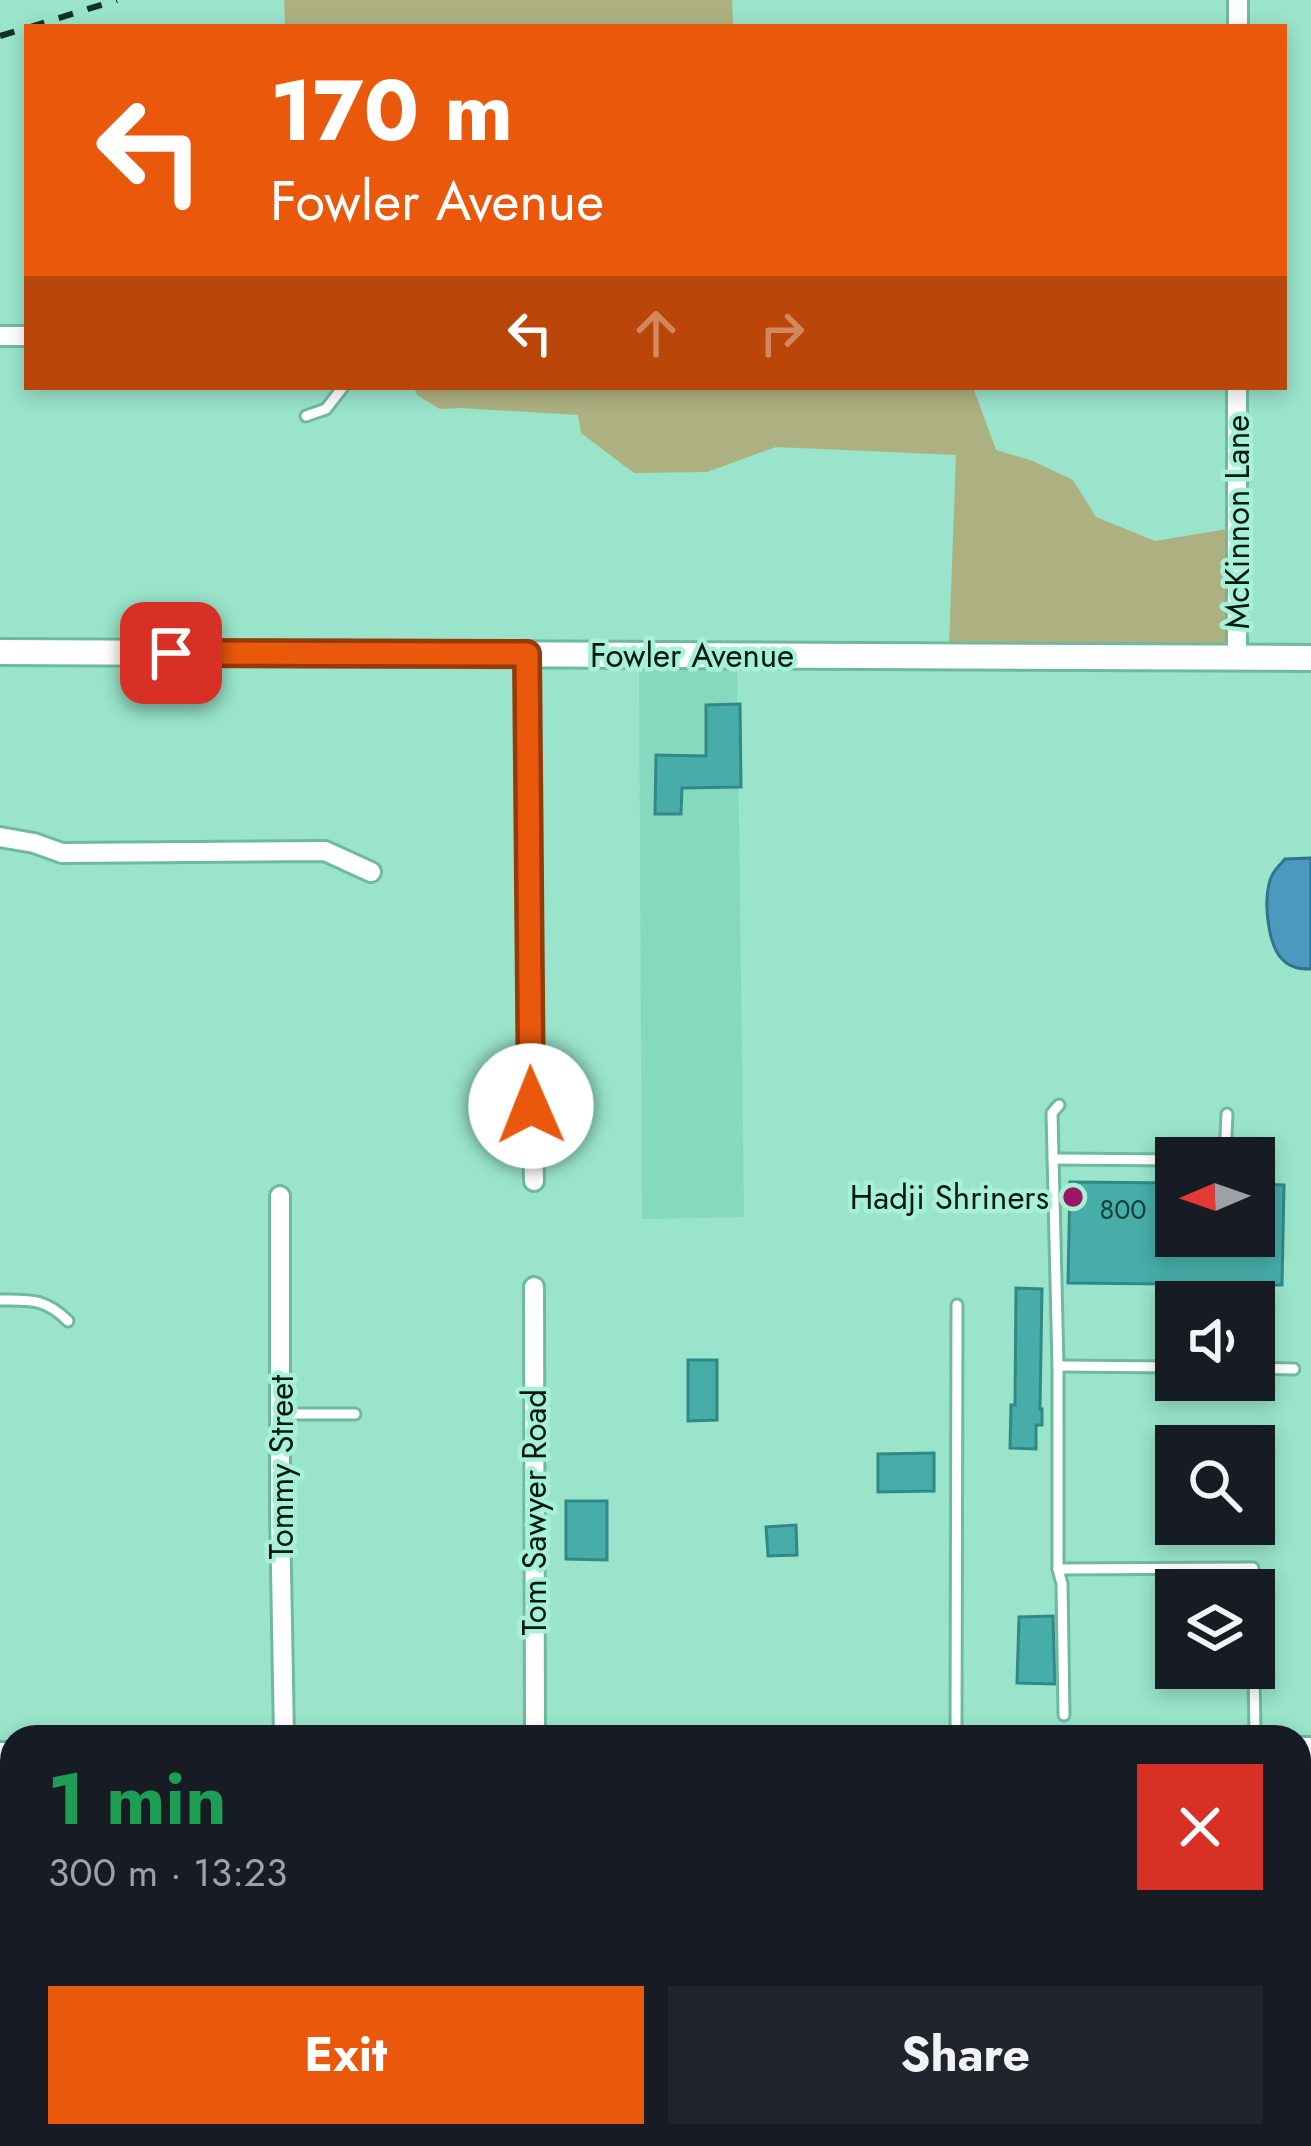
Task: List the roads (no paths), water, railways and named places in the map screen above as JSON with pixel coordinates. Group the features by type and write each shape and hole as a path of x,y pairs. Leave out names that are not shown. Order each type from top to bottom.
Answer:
{"street":[{"name":"McKinnon Lane","path":"1237,390 1237,658"},
{"name":"Fowler Avenue","path":"0,652 1311,658"},
{"path":"527,654 534,1181"},
{"path":"0,837 62,853 325,851 371,872"},
{"name":"Tommy Street","path":"280,1196 284,1725"},
{"name":"Tom Sawyer Road","path":"534,1287 536,1725"}],"lane":[{"path":"307,416 326,409 342,390"},
{"path":"1059,1105 1052,1113 1052,1159 1064,1715"},
{"path":"1226,1137 1227,1114"},
{"path":"1052,1159 1155,1160"},
{"path":"0,1300 43,1302 68,1321"},
{"path":"956,1304 956,1725"},
{"path":"1058,1366 1155,1367"},
{"path":"1275,1369 1294,1369"},
{"path":"281,1414 355,1414"},
{"path":"1058,1569 1252,1569"},
{"path":"1254,1689 1255,1725"}],"water":[{"path":"1311,858 1311,969 1307,969 1289,965 1278,954 1267,902 1271,877 1285,859"}],"railway":[{"path":"40,24 117,0"},
{"path":"0,36 24,29"}],"place":[{"name":"Hadji Shriners","path":"1073,1197"}]}
